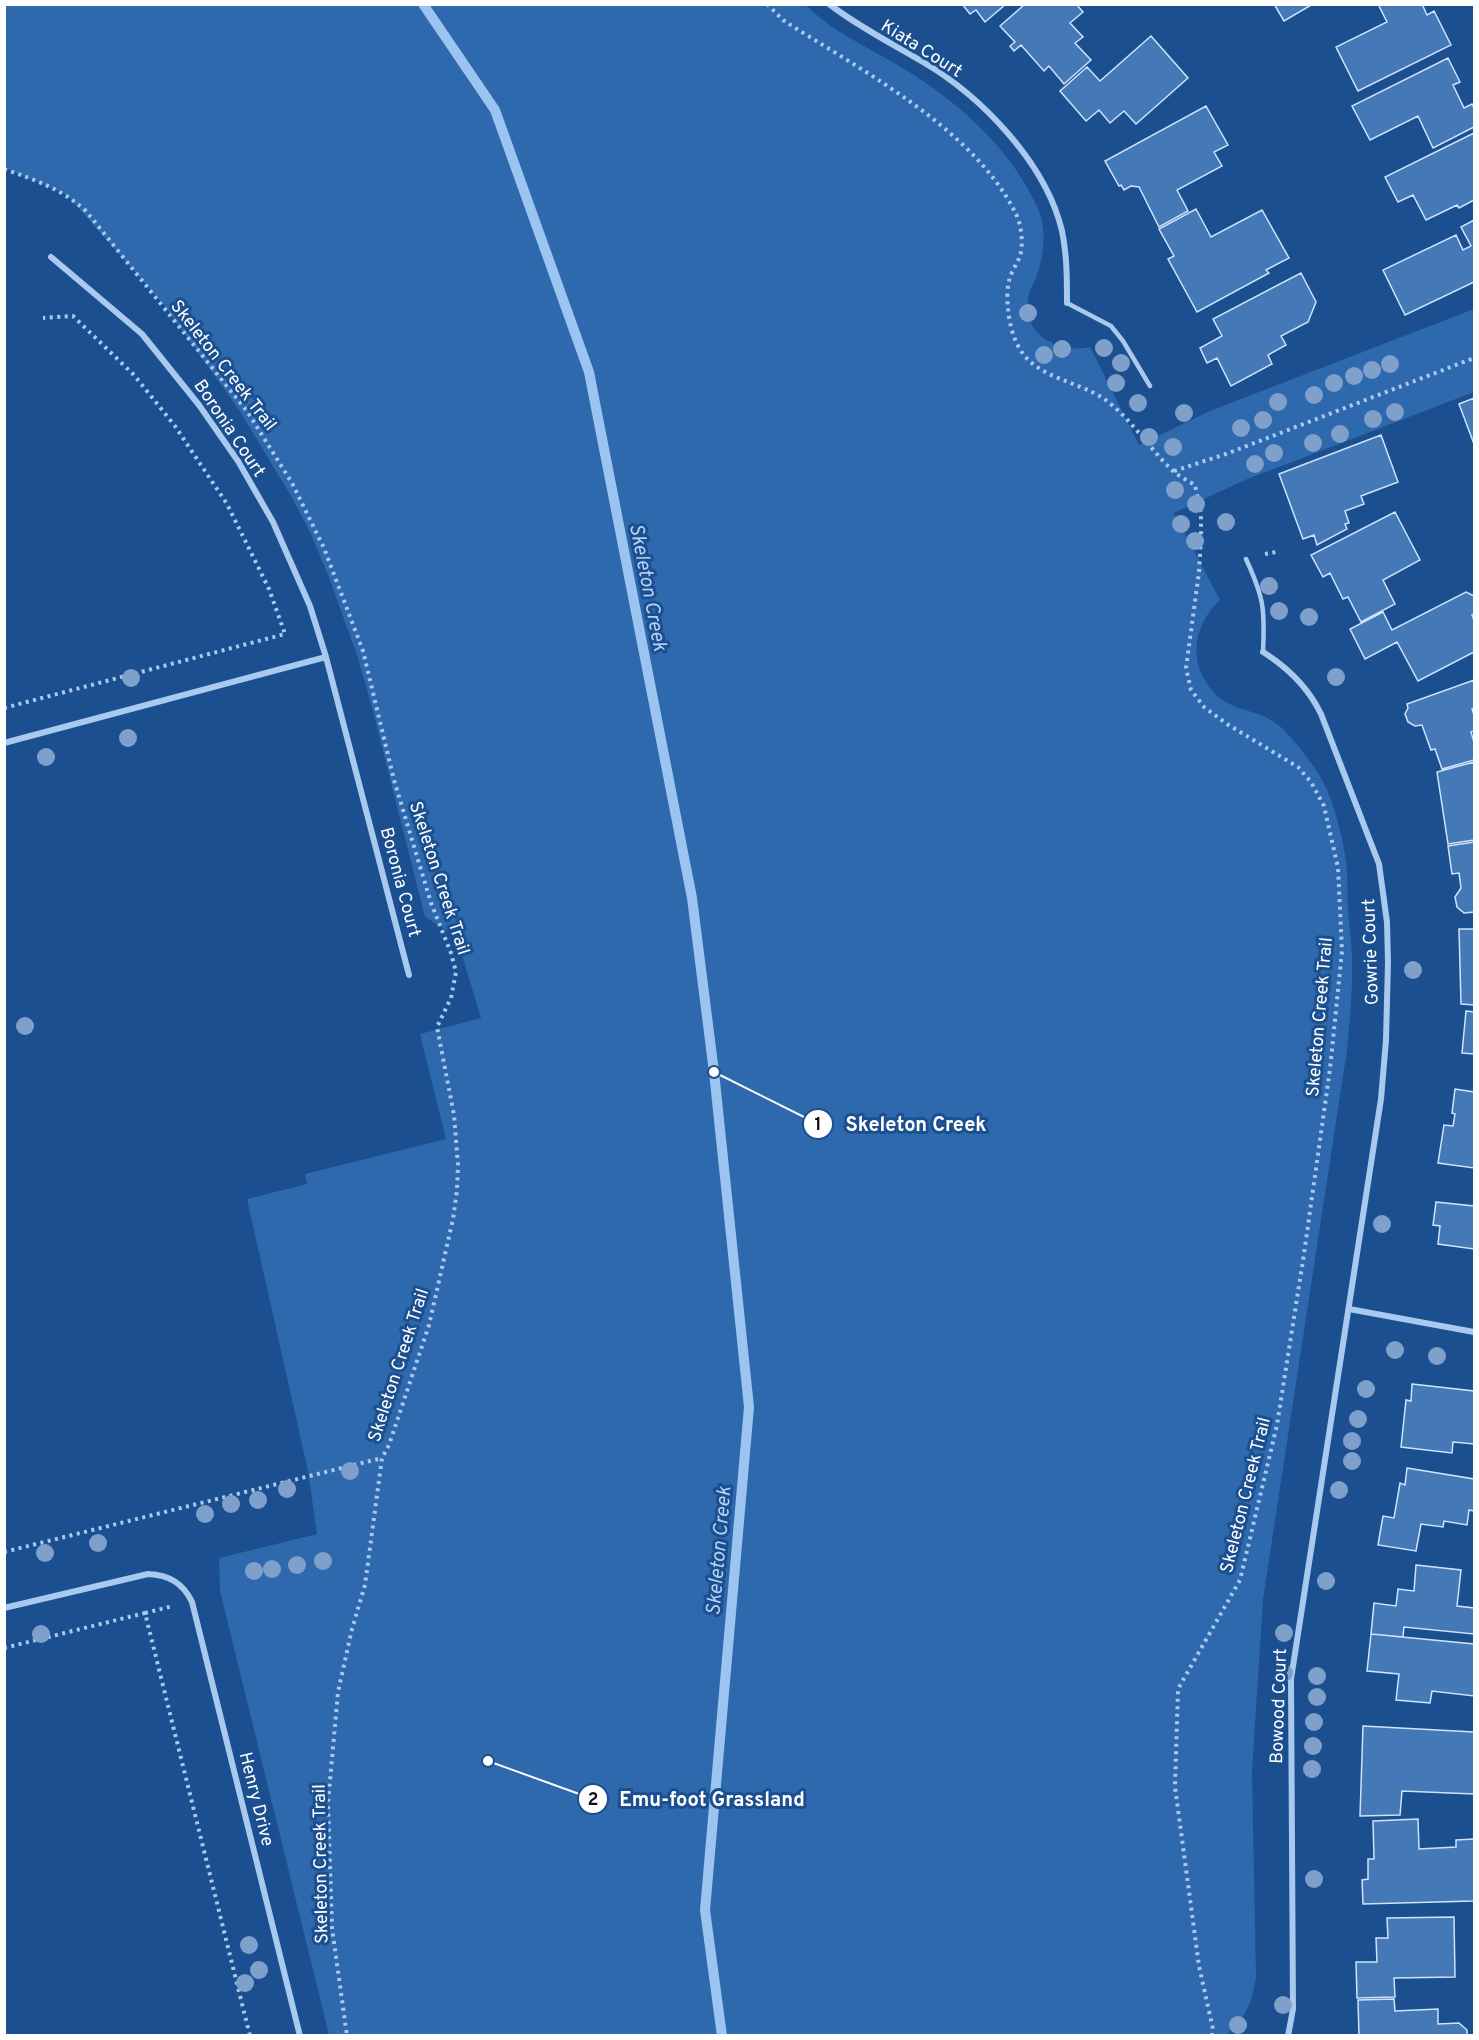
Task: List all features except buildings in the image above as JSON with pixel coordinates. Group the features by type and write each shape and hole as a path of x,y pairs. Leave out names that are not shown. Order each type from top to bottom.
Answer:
{"street":[{"name":"Kiata Court","path":"829,4 867,31 923,62 946,78 972,98 1019,147 1044,184 1061,228 1066,261 1067,303"},
{"name":"Boronia Court","path":"51,257 142,334 199,405 232,452 273,522 310,606 326,657 409,975"},
{"name":"Gowrie Court","path":"1263,652 1292,674 1309,693 1321,714 1379,864 1388,922 1386,1040 1381,1099 1349,1309"},
{"path":"4,743 326,657"},
{"path":"1349,1309 1474,1332"},
{"name":"Bowood Court","path":"1288,2036 1293,2009 1291,1679 1349,1309"},
{"name":"Henry Drive","path":"4,1608 136,1575 160,1574 170,1578 187,1591 192,1602 300,2036"}],"lane":[{"name":"Kiata Court","path":"1067,303 1111,326 1124,341 1150,386"},
{"name":"Gowrie Court","path":"1246,559 1262,598 1265,615 1263,652"}],"path":[{"name":"Skeleton Creek Trail","path":"767,4 783,20 914,104 969,149 989,171 1016,213 1021,229 1021,254 1009,281 1008,309 1012,332 1024,355 1046,373 1077,384 1104,399 1134,427 1173,471 1195,485 1201,514 1199,572 1186,668 1191,690 1204,706 1227,724 1298,767 1311,782 1324,806 1338,868 1342,951 1330,1069 1277,1425 1240,1580 1178,1689 1175,1787 1199,1966 1213,2029 1212,2036"},
{"name":"Skeleton Creek Trail","path":"4,169 52,186 73,199 86,211 247,411 292,483 324,548 363,651 394,780 431,903 452,953 456,972 452,998 437,1027 454,1115 458,1165 453,1219 429,1325 389,1445 382,1458 365,1585 352,1629 338,1692 328,1803 332,1928 347,2036"},
{"path":"4,708 285,634 269,589 228,504 175,426 134,375 73,316 43,318"},
{"path":"1173,471 1226,454 1474,358"},
{"path":"4,1552 382,1458"},
{"path":"4,1648 145,1613 250,2036"}],"shaded area":[{"path":"5,4 805,5 833,27 910,72 938,92 972,120 1003,152 1028,189 1043,225 1044,242 1041,259 1028,298 1028,314 1032,324 1046,340 1056,345 1090,347 1139,445 1210,411 1474,309 1474,392 1245,480 1174,513 1220,600 1207,616 1199,634 1197,655 1202,675 1220,698 1261,715 1283,729 1319,774 1331,800 1339,825 1346,862 1352,955 1352,991 1347,1050 1263,1599 1252,1772 1256,1977 1247,2009 1227,2035 329,2035 220,1591 219,1558 317,1534 308,1471 247,1199 307,1184 305,1174 446,1139 420,1034 481,1018 456,936 425,917 358,658 328,575 310,532 291,496 239,410 164,305 67,195 5,168"}],"waterway":[{"name":"Skeleton Creek","path":"423,4 495,110 589,372 692,898 714,1072 749,1407 705,1910 722,2036"}],"place":[{"name":"Skeleton Creek","path":"714,1072"},
{"name":"Emu-foot Grassland","path":"488,1761"}]}
